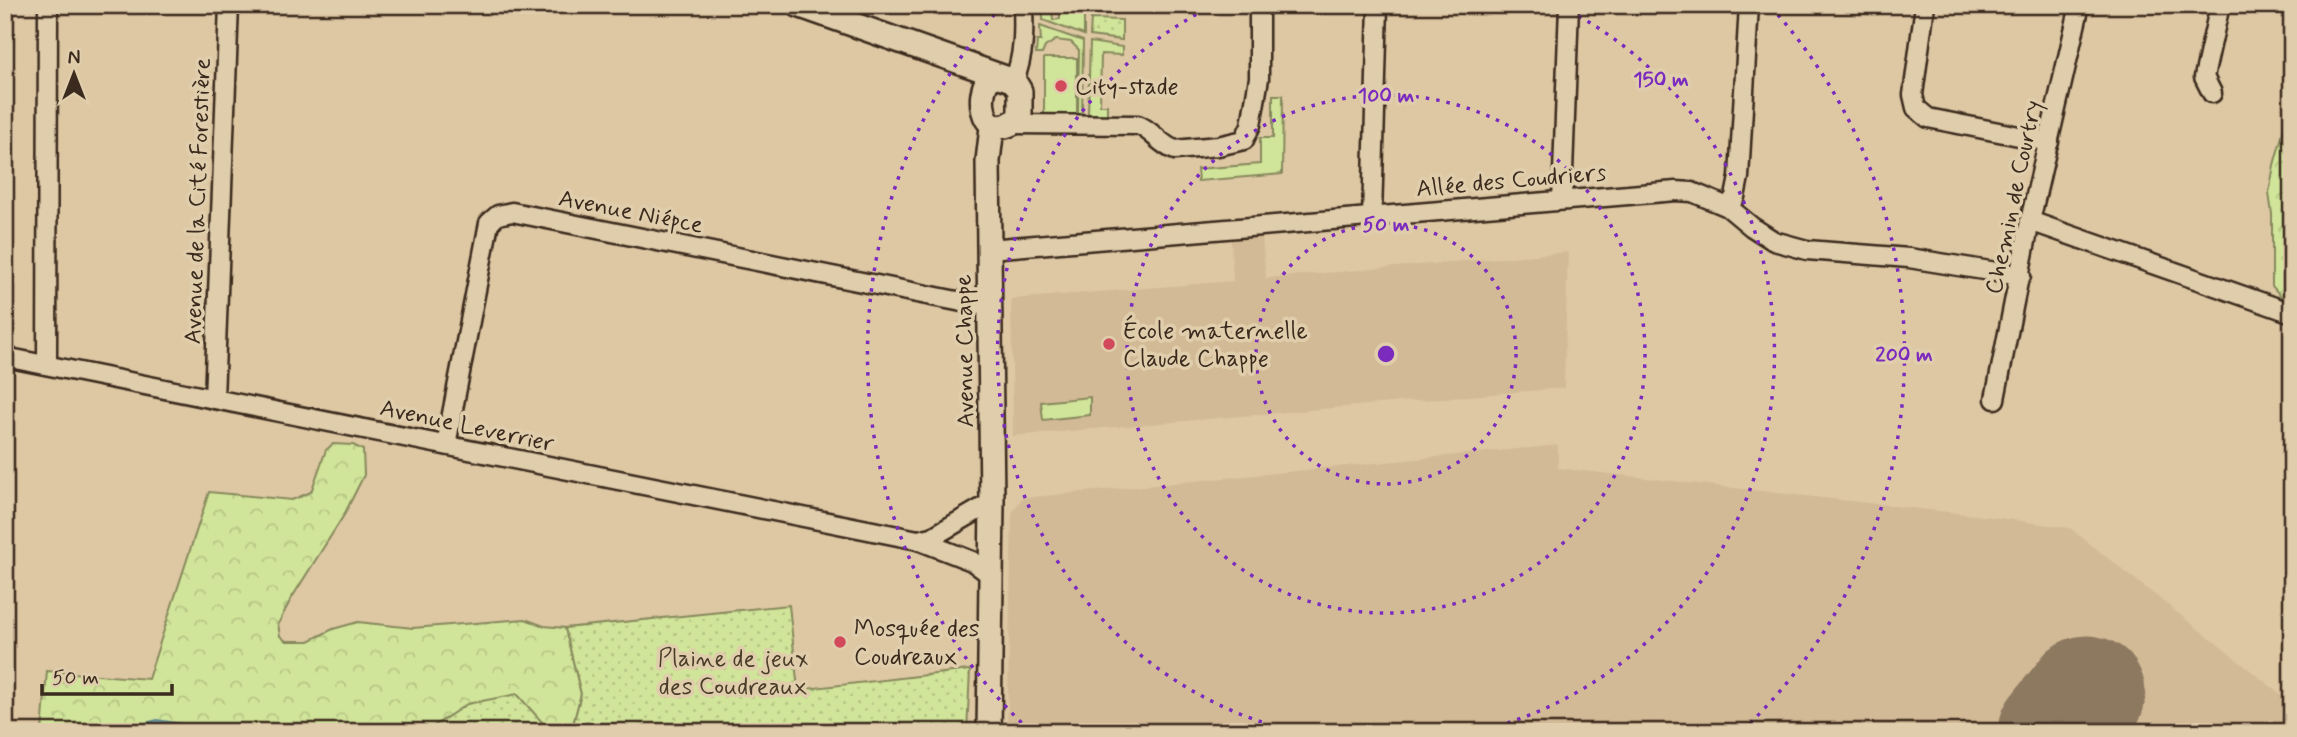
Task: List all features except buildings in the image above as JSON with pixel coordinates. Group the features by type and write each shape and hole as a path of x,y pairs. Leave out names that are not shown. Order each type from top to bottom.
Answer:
{"street":[{"path":"47,365 48,5"},
{"name":"Avenue de la Cité Forestière","path":"214,399 229,5"},
{"path":"798,5 962,62 1020,91 1020,114 1002,125"},
{"path":"1023,5 1024,44 1021,61 998,82 984,113 1002,125 1138,125 1175,150 1218,146 1244,140 1251,125 1259,78 1259,5"},
{"path":"1372,217 1378,5"},
{"path":"1562,200 1569,5"},
{"path":"1728,207 1735,197 1739,177 1749,5"},
{"path":"1925,5 1913,95 1916,108 1928,118 2049,142"},
{"name":"Chemin de Courtry","path":"1995,400 2030,221 2080,5"},
{"path":"2212,93 2204,77 2220,5"},
{"name":"Avenue Chappe","path":"989,732 992,502 988,161 1002,125"},
{"name":"Allée des Coudriers","path":"989,249 1676,191 1692,192 1728,207 1752,228 1774,241 1807,250 1909,258 2021,276"},
{"name":"Avenue Niépce","path":"446,445 489,223 498,215 512,212 989,306"},
{"path":"2030,221 2292,313"},
{"name":"Avenue Leverrier","path":"5,357 918,540 954,552 992,576"},
{"path":"918,540 932,537 992,502"},
{"path":"954,523 951,541 954,552"}],"shaded area":[{"path":"1262,237 1266,278 1568,252 1564,388 1013,436 1011,299 1233,281 1231,240"},
{"path":"1558,445 1558,468 2070,528 2292,703 2292,732 1007,732 1012,513 1022,498"}],"green space":[{"path":"1043,9 1052,9 1053,20 1060,19 1060,9 1084,10 1084,35 1043,20"},
{"path":"1091,19 1122,20 1122,40 1090,36"},
{"path":"1040,26 1083,41 1082,120 1078,116 1079,50 1071,42 1056,40 1045,47 1042,54 1036,54 1037,41 1041,41"},
{"path":"1090,42 1122,47 1122,55 1101,54 1100,105 1107,105 1107,114 1112,115 1109,119 1103,119 1103,115 1088,114"},
{"name":"City-stade","path":"1044,58 1077,58 1077,115 1044,114"},
{"path":"1273,95 1283,95 1282,174 1198,181 1197,169 1260,164 1260,138 1273,138"},
{"path":"2292,100 2292,304 2285,301 2272,286 2272,214 2269,193"},
{"path":"1090,397 1090,415 1043,420 1041,402"},
{"path":"333,444 353,445 363,450 364,475 344,515 291,599 278,624 280,636 286,641 309,641 333,629 358,622 413,628 525,619 544,626 565,628 581,694 574,721 578,732 551,732 527,707 434,726 431,732 194,732 187,725 142,724 138,732 42,732 47,671 148,679 209,492 292,500 311,492 326,450"},
{"name":"Plaine de jeux des Coudreaux","path":"789,605 798,690 970,670 967,732 578,732 574,721 581,694 565,628"},
{"path":"517,694 551,732 431,732 434,726 467,704"}],"water":[{"path":"157,720 187,725 194,732 138,732 142,724"}],"taxiway":[{"path":"2074,710 2108,732"}],"runway":[{"path":"2057,732 2087,694"}],"place":[{"name":"City-stade","path":"1061,86"},
{"name":"École maternelle Claude Chappe","path":"1109,344"},
{"name":"Mosquée des Coudreaux","path":"840,642"}]}
